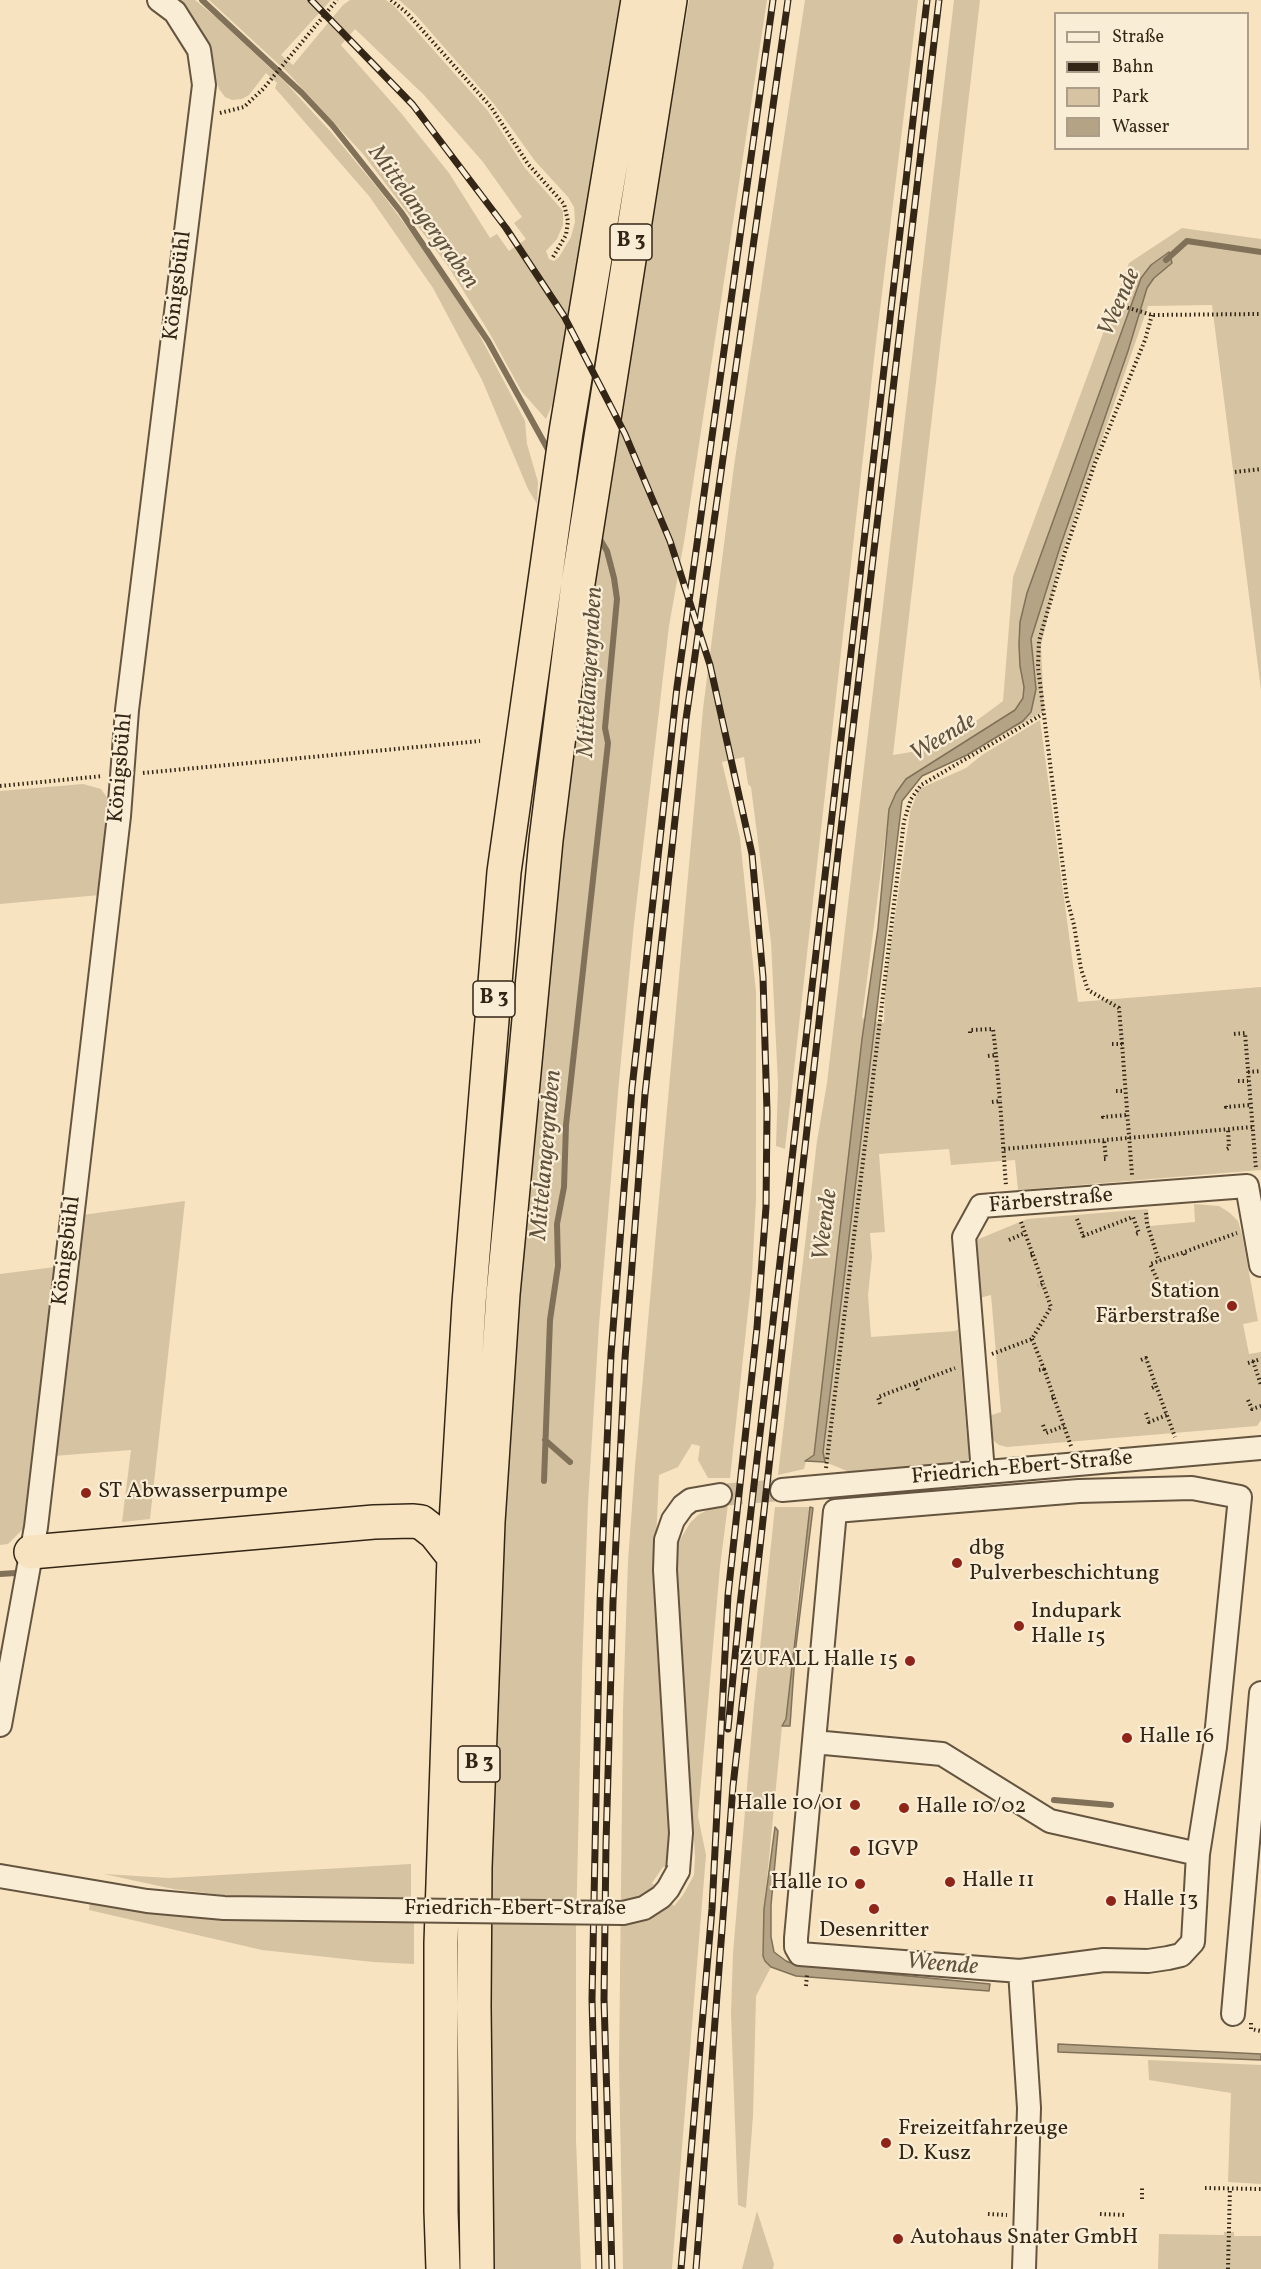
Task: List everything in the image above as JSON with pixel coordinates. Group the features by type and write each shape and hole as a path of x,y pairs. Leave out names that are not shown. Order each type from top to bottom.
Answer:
{"highway":[{"name":"B 3","path":"443,2269 441,1943 454,1557 469,1303 504,872 566,432 638,0"},
{"name":"B 3","path":"477,2269 475,1867 488,1522 503,1294 546,840 578,583 670,0"},
{"path":"31,1552 374,1522 412,1521 421,1522 435,1533 454,1557"}],"street":[{"name":"Königsbühl","path":"0,1725 31,1552 122,775 128,698 204,85 199,50 175,12 159,0"},
{"name":"Färberstraße","path":"983,1472 964,1237 981,1206 1254,1185"},
{"path":"1254,1185 1254,1227 1261,1265"},
{"name":"Friedrich-Ebert-Straße","path":"782,1490 1261,1448"},
{"path":"1192,1488 1239,1497 1215,1747 1198,1854 1193,1942 1180,1955 1148,1961 1104,1960 1020,1971 800,1954 796,1947 796,1938 835,1511 1079,1491 1192,1488"},
{"name":"Friedrich-Ebert-Straße","path":"0,1876 147,1901 224,1908 624,1913 644,1908 668,1889 678,1871 681,1833 665,1570 666,1540 672,1520 683,1506 691,1500 720,1495"},
{"path":"1233,2014 1261,1693"},
{"path":"814,1742 942,1754 1050,1821 1198,1854"},
{"path":"1020,1971 1029,2108 1024,2269"}],"path":[{"path":"199,118 244,107 263,89 337,0"},
{"path":"391,0 406,13 491,107 528,164 564,204 568,221 566,235 553,257"},
{"path":"1119,305 1149,314 1261,314"},
{"path":"1149,314 1145,340 1095,463 1046,610 1039,640 1038,667 1066,899 1074,925 1081,969 1088,990 1119,1008 1129,1138 1146,1224 1159,1261"},
{"path":"1235,472 1261,469"},
{"path":"823,1487 903,832 910,800 921,785 1043,714"},
{"path":"0,786 480,741"},
{"path":"970,1032 970,1030 993,1029 1008,1204 1020,1219 1030,1255 1043,1284 1038,1286"},
{"path":"1234,1034 1245,1034 1256,1173 1254,1185"},
{"path":"1113,1044 1122,1044"},
{"path":"988,1056 996,1055"},
{"path":"1248,1072 1261,1071"},
{"path":"1238,1081 1248,1081"},
{"path":"1116,1091 1125,1091"},
{"path":"992,1102 1000,1101"},
{"path":"1226,1106 1250,1105"},
{"path":"1102,1116 1128,1115"},
{"path":"1004,1149 1173,1136 1252,1127"},
{"path":"1227,1149 1229,1148 1228,1129"},
{"path":"1104,1140 1106,1159 1104,1159"},
{"path":"1083,1236 1133,1217 1139,1233 1136,1234"},
{"path":"1157,1279 1150,1264 1184,1254 1254,1227"},
{"path":"1009,1240 1025,1233"},
{"path":"1032,1339 1041,1370 1077,1464"},
{"path":"1141,1359 1146,1358 1154,1387 1181,1455"},
{"path":"1261,1359 1251,1362 1261,1385"},
{"path":"880,1404 878,1397 915,1383"},
{"path":"1248,1400 1252,1409 1261,1406"},
{"path":"1146,1413 1149,1422 1167,1415"},
{"path":"1043,1425 1046,1433 1064,1426"},
{"path":"806,1979 806,1986"},
{"path":"1251,2030 1261,2031"},
{"path":"1142,2186 1142,2199"},
{"path":"1205,2188 1261,2189"},
{"path":"1228,2269 1230,2188"},
{"path":"1100,2214 1126,2215"}],"green space":[{"path":"172,0 195,0 286,83 331,132 416,239 472,321 525,421 527,444 538,482 537,504 528,489 482,380 433,288 369,196 275,88 277,83 266,73 249,95 242,99 232,100 225,97 219,89 201,32 188,14"},
{"path":"209,0 331,0 281,55 293,65 343,5 350,0 386,0 394,6 488,111 525,168 563,211 563,225 557,239 546,251 549,259 554,261 571,237 575,222 574,207 568,197 535,161 494,104 415,14 399,0 624,0 577,275 552,405 546,419 522,392 448,266 363,154 287,72","holes":["355,29 424,95 483,162 522,217 514,223 526,239 509,251 497,234 490,238 449,173 401,113 341,45"]},
{"path":"689,0 767,0 685,536 669,626 634,924 619,1081 599,1325 588,1503 582,1670 576,1930 576,2140 581,2269 491,2269 490,1926 496,1687 508,1432 544,992 590,606 621,401"},
{"path":"805,0 918,0 876,342 785,1149 776,1146 778,1084 771,942 751,787 748,784 744,757 722,762 740,838 756,992 756,1200 752,1275 730,1478 708,1478 698,1460 700,1446 692,1444 678,1467 659,1475 656,1541 670,1844 666,1867 663,1867 652,1883 674,1906 694,1875 695,1857 688,1740 681,1707 673,1562 677,1561 678,1543 690,1523 698,1515 711,1508 728,1504 720,1567 698,1816 706,1855 672,2269 623,2269 619,2065 623,1709 628,1561 635,1466 703,709 734,466"},
{"path":"954,0 980,0 893,755 941,747 1003,701 1013,577 1129,263 1182,228 1261,239 1261,690 1212,305 1148,306 1060,560 1041,646 1044,711 967,755 922,776 889,809 862,1018 884,1023 885,985 910,812 919,789 966,768 982,755 1040,720 1078,1002 1261,987 1261,1170 1018,1190 1015,1160 951,1165 949,1149 879,1154 885,1232 870,1233 872,1257 868,1295 871,1337 956,1331 958,1329 967,1438 974,1438 971,1457 962,1465 857,1475 825,1462 806,1461 804,1469 778,1475 817,1141 827,1083"},
{"path":"83,784 101,789 108,799 100,895 0,904 0,791"},
{"path":"185,1201 150,1519 122,1522 131,1450 53,1456 82,1215"},
{"path":"1194,1204 1219,1206 1230,1213 1238,1221 1242,1235 1258,1321 1243,1324 1249,1354 1261,1352 1261,1420 1257,1426 1007,1447 999,1445 988,1436 986,1417 1001,1412 991,1295 976,1299 974,1241 1027,1219 1148,1209 1150,1226 1195,1222"},
{"path":"55,1267 26,1526 8,1544 0,1545 0,1274"},
{"path":"775,1507 810,1507 810,1512 800,1581 786,1719 782,1726 764,1909 763,1956 771,1967 756,1996 753,2116 746,2208 738,2205 731,2014 733,1953 754,1705"},
{"path":"411,1864 411,1898 240,1897 173,1889 104,1874 169,1878"},
{"path":"90,1901 215,1916 414,1923 414,1964 262,1950 89,1910"},
{"path":"1148,2060 1261,2065 1261,2184 1228,2182 1231,2093 1149,2080"},
{"path":"757,2211 774,2264 773,2269 742,2269"},
{"path":"1224,2232 1234,2232 1234,2236 1261,2236 1261,2269 1158,2269 1159,2234 1224,2235"}],"water":[{"path":"1169,252 1172,263 1154,278 1147,288 1031,639 1036,689 1031,712 1023,721 967,755 922,776 902,801 823,1452 825,1462 805,1461 814,1455 862,1039 878,928 889,809 906,779 1015,710 1023,698 1024,687 1019,644 1020,622 1027,593 1141,278 1151,265"},
{"path":"810,1507 813,1508 795,1654 790,1726 782,1726 786,1719"},
{"path":"775,1827 778,1831 771,1905 771,1937 774,1952 796,1965 990,1984 989,1991 796,1976 771,1967 763,1956 764,1909"},
{"path":"1058,2044 1261,2054 1261,2060 1058,2052"}],"waterway":[{"name":"Mittelangergraben","path":"202,0 302,93 332,125 401,212 488,341 551,455"},
{"name":"Weende","path":"1166,260 1187,241 1261,252"},
{"name":"Mittelangergraben","path":"544,1481 550,1320 558,1266 557,1224 564,1187 566,1125 608,743 605,728 617,599 607,551 598,536"},
{"path":"545,1440 570,1462"},
{"path":"0,1574 16,1573"},
{"path":"1054,1800 1111,1805"}],"tunnel":[{"path":"720,1495 782,1490"}],"railway":[{"path":"311,0 413,105 506,228 564,316 625,434 670,541 710,665 752,854 763,977 767,1112 766,1207 757,1328 728,1595 712,1909 681,2269"},
{"path":"599,2269 592,1999 600,1602 611,1354 632,1088 677,687 773,0"},
{"path":"612,2269 604,1999 606,1843 613,1602 625,1358 645,1094 686,719 788,0"},
{"path":"728,1729 740,1605 927,0"},
{"path":"696,2269 733,1786 837,863 939,0"}],"place":[{"name":"Station Färberstraße","path":"1232,1306"},
{"name":"ST Abwasserpumpe","path":"86,1493"},
{"name":"dbg Pulverbeschichtung","path":"957,1563"},
{"name":"Indupark Halle 15","path":"1019,1626"},
{"name":"ZUFALL Halle 15","path":"910,1661"},
{"name":"Halle 16","path":"1127,1738"},
{"name":"Halle 10/01","path":"855,1805"},
{"name":"Halle 10/02","path":"904,1808"},
{"name":"IGVP","path":"855,1851"},
{"name":"Halle 11","path":"950,1882"},
{"name":"Halle 10","path":"860,1884"},
{"name":"Halle 13","path":"1111,1901"},
{"name":"Desenritter","path":"874,1909"},
{"name":"Freizeitfahrzeuge D. Kusz","path":"886,2143"},
{"name":"Autohaus Snater GmbH","path":"898,2239"}]}
